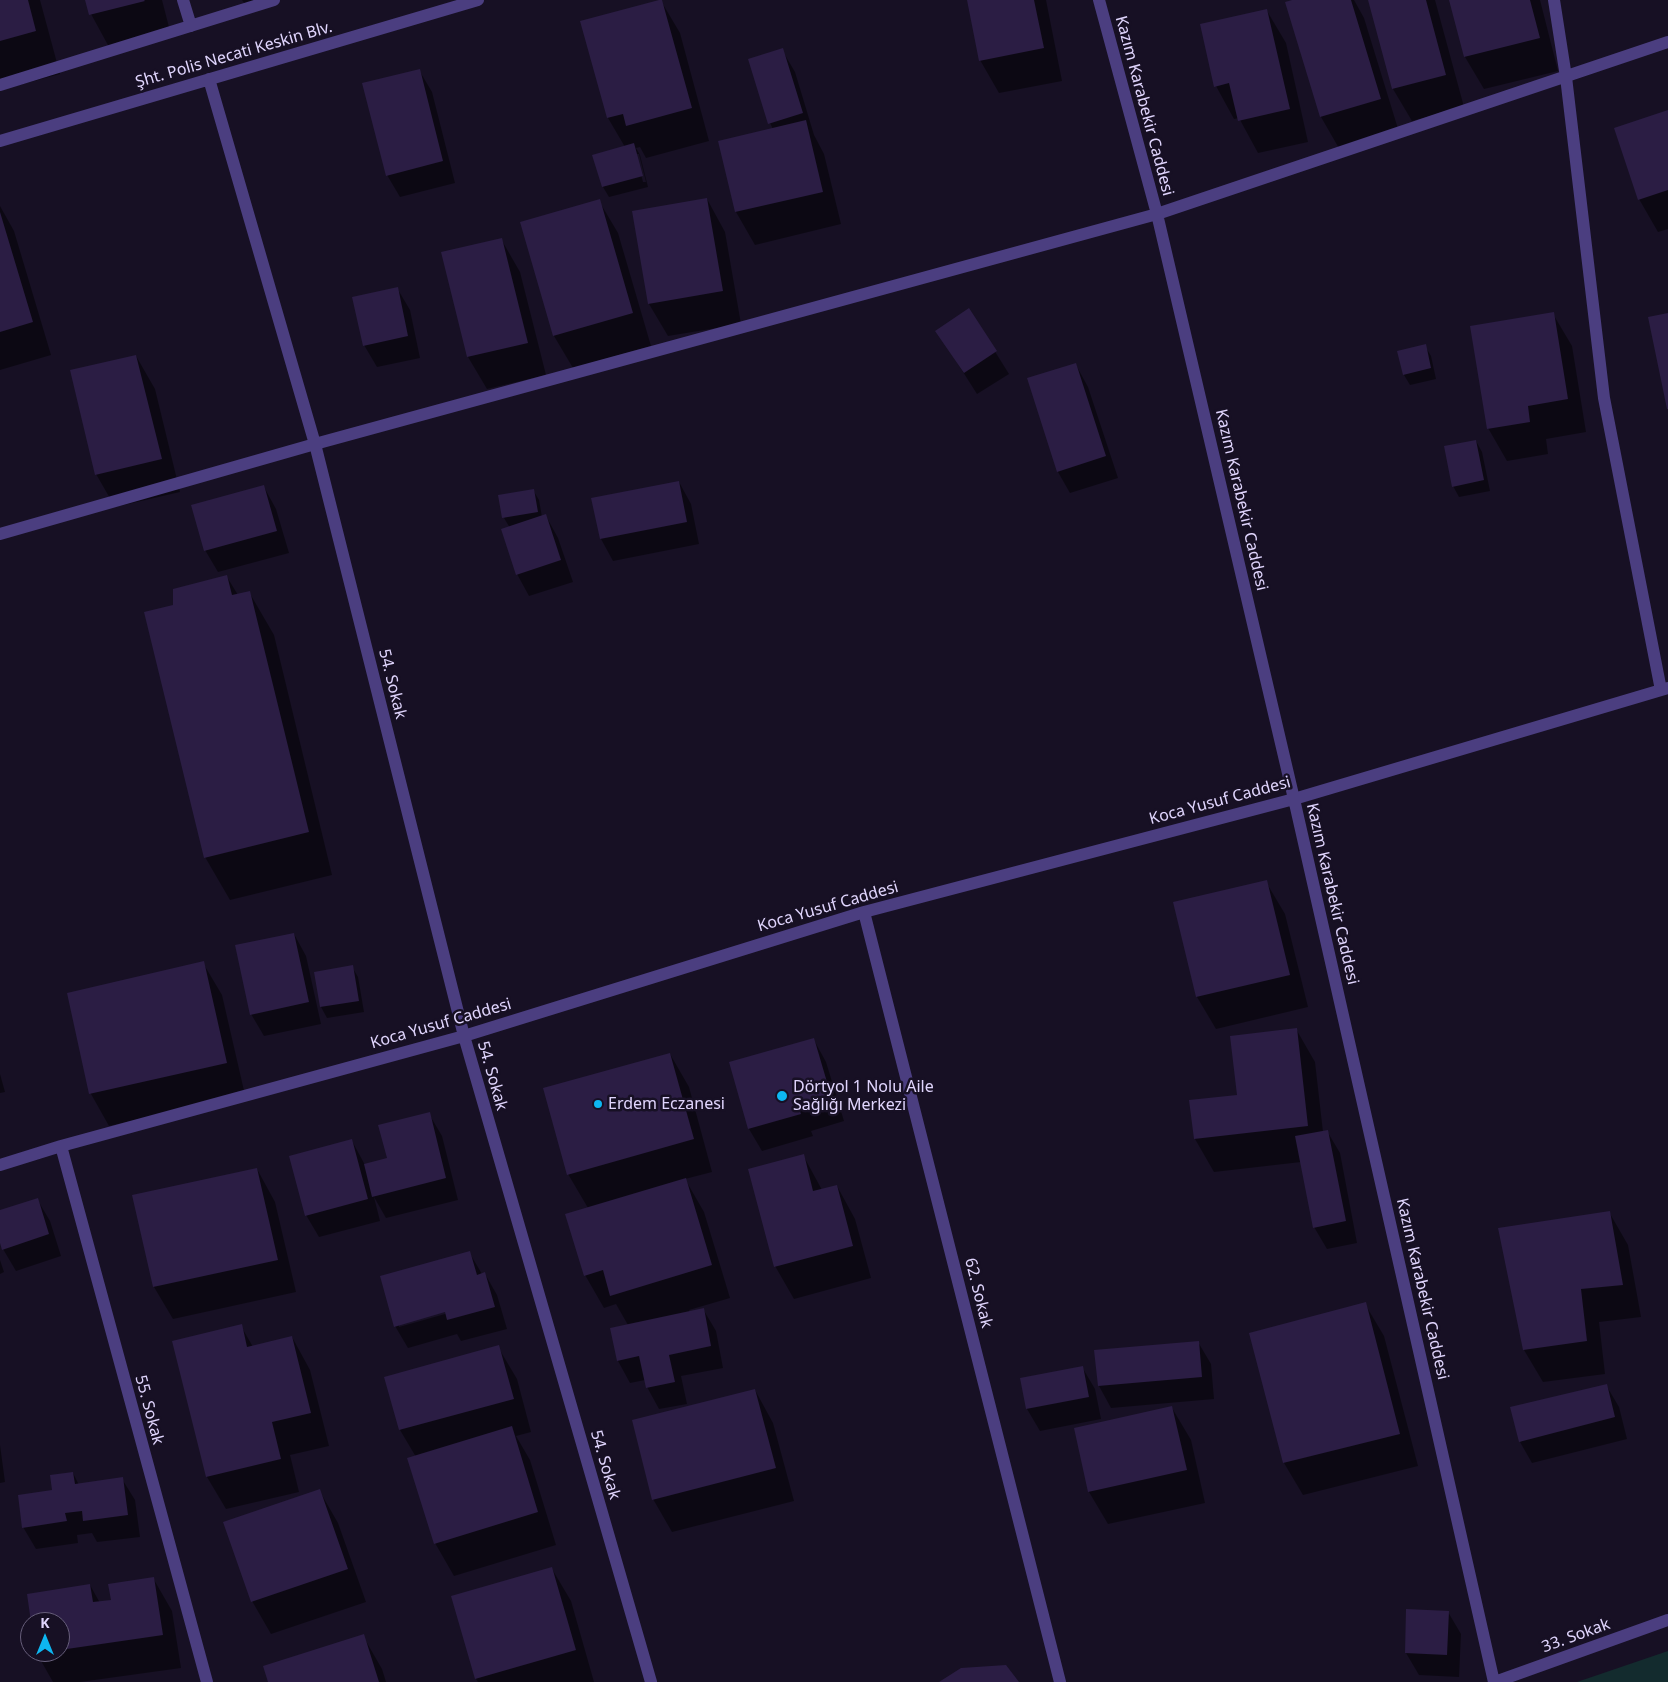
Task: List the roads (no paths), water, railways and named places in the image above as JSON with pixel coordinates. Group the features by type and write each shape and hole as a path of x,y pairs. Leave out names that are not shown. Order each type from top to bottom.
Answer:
{"street":[{"path":"183,0 191,26"},
{"path":"0,85 274,0"},
{"name":"Şht. Polis Necati Keskin Blv.","path":"0,141 478,0"},
{"name":"Kazım Karabekir Caddesi","path":"1098,0 1157,214 1294,799 1494,1682"},
{"path":"1554,0 1566,76 1604,398 1665,689"},
{"path":"0,534 315,444 1157,214 1668,42"},
{"name":"54. Sokak","path":"209,79 315,444 464,1036 651,1682"},
{"name":"Koca Yusuf Caddesi","path":"0,1165 60,1146 464,1036 864,912 1294,799 1665,689"},
{"name":"62. Sokak","path":"864,912 1060,1682"},
{"name":"55. Sokak","path":"60,1146 207,1682"},
{"name":"33. Sokak","path":"1494,1682 1668,1620"}],"place":[{"name":"Dörtyol 1 Nolu Aile Sağlığı Merkezi","path":"782,1096"},
{"name":"Erdem Eczanesi","path":"598,1104"}]}
